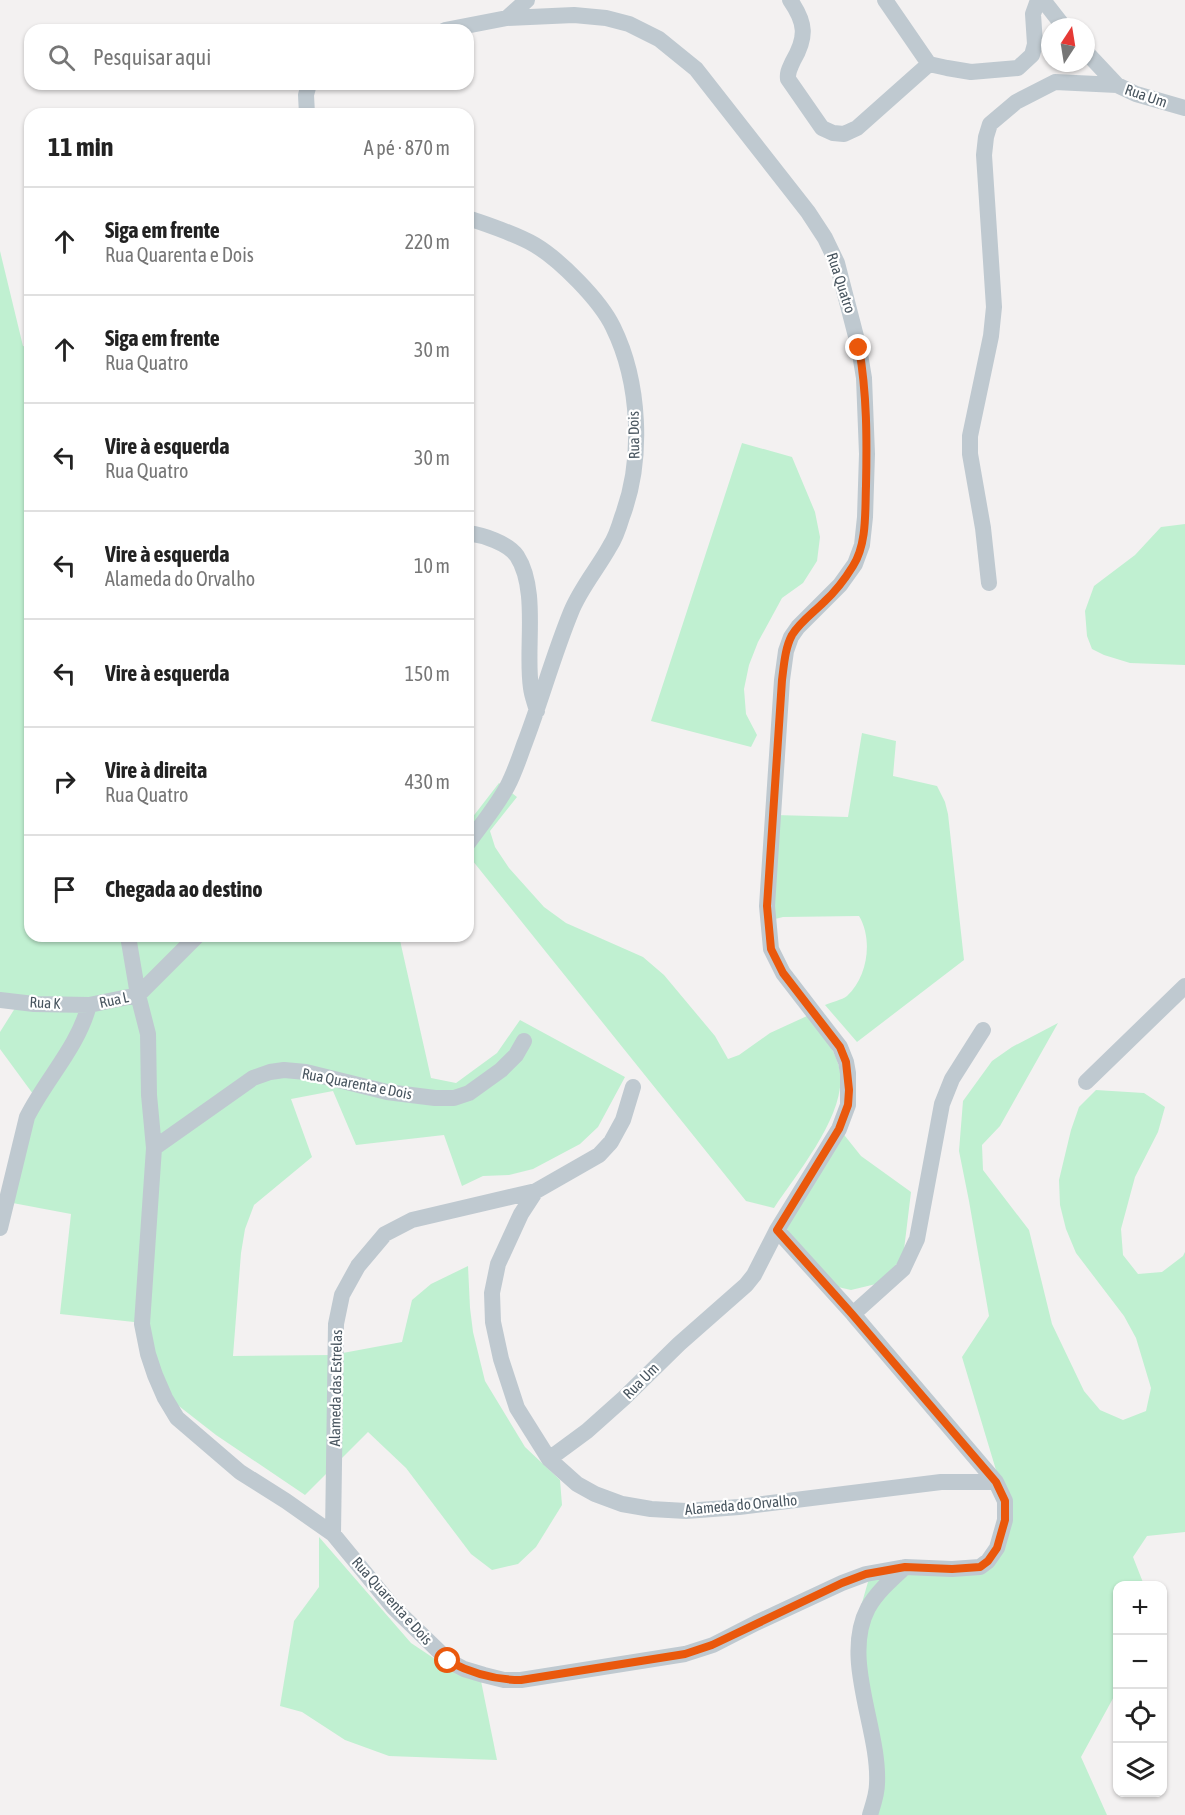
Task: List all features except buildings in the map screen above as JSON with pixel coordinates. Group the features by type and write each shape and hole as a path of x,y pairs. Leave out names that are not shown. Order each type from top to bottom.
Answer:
{"street":[{"path":"507,18 527,0"},
{"path":"790,0 800,14 803,35 801,47 788,72 788,79 822,128 833,134 844,134 857,129 929,64"},
{"path":"885,0 929,64 971,72 1018,69 1032,55 1035,44 1033,14 1038,0"},
{"path":"1043,0 1057,18"},
{"name":"Rua Quatro","path":"474,24 507,18 574,15 606,18 629,24 659,39 696,69 808,212 825,238 837,263 859,348 864,378 867,454 862,545 855,564 840,585 798,627 786,651 782,680 767,906 771,949 776,962 840,1047 848,1073 848,1105 839,1129 777,1230 754,1275 730,1298"},
{"name":"Rua Um","path":"1095,62 1117,85 1136,94 1185,108"},
{"path":"989,583 983,528 970,454 971,429 991,336 994,307 984,155 986,137 990,124 1007,108 1055,82 1117,85"},
{"path":"307,90 307,108"},
{"name":"Rua Dois","path":"474,220 511,233 537,246 570,271 612,324 623,352 631,385 636,428 636,456 630,489 612,543 572,611 537,712 507,788 474,835"},
{"path":"474,534 483,535 500,543 516,555 527,581 530,608 531,687 537,712"},
{"name":"Rua Quarenta e Dois","path":"129,942 138,995 148,1034 149,1095 154,1148 142,1324 148,1354 165,1398 177,1418 232,1465 333,1534 393,1607 448,1661 464,1669 504,1680 539,1677 685,1654 712,1645 856,1577 905,1567"},
{"path":"138,995 191,942"},
{"path":"1086,1082 1185,986"},
{"name":"Rua L","path":"89,1005 138,995"},
{"name":"Rua K","path":"0,1000 34,1004 89,1005"},
{"path":"0,1228 27,1117 79,1032 89,1005"},
{"path":"852,1314 903,1269 912,1252 917,1239 942,1104 952,1079 983,1030"},
{"name":"Rua Quarenta e Dois","path":"154,1148 253,1078 270,1072 284,1070 306,1072 387,1092 454,1098 469,1093 501,1070 516,1054 524,1041"},
{"name":"Alameda do Orvalho","path":"633,1087 623,1120 611,1142 599,1155 536,1191 521,1214 498,1264 492,1293 493,1322 501,1359 517,1408 549,1460 577,1484 595,1494 622,1504 651,1509 686,1511 739,1507 941,1482 996,1482"},
{"name":"Alameda das Estrelas","path":"333,1534 336,1324 342,1295 358,1266 385,1234 412,1220 536,1191"},
{"path":"777,1230 996,1482 1005,1501 1006,1511 1002,1534 997,1548 988,1561 980,1567 952,1569 905,1567 885,1586 869,1606 859,1636 863,1688 876,1757 877,1785 870,1815"},
{"name":"Rua Um","path":"549,1460 609,1412 730,1298"}],"green space":[{"path":"0,251 24,346 24,942 400,942 431,1078 456,1083 497,1053 520,1020 625,1077 598,1127 580,1144 533,1169 509,1175 483,1176 462,1186 444,1135 356,1145 333,1091 291,1099 312,1157 254,1205 245,1229 233,1356 332,1355 402,1342 412,1300 431,1284 468,1266 473,1332 485,1381 525,1447 560,1480 562,1505 536,1547 518,1564 492,1570 471,1554 406,1468 368,1432 305,1495 216,1435 175,1403 147,1358 134,1322 60,1314 71,1214 2,1201 33,1094 0,1049 0,1032 17,1005 0,998"},
{"path":"742,443 792,457 815,512 820,537 817,561 803,583 782,598 758,642 749,665 744,689 746,714 757,735 751,747 651,721"},
{"path":"1185,524 1185,665 1130,663 1092,649 1087,636 1085,611 1094,586 1135,555 1161,527"},
{"path":"862,733 896,741 893,776 937,786 945,802 964,960 857,1042 825,1005 847,996 860,979 867,946 859,916 783,917 771,920 775,815 848,817"},
{"path":"499,783 517,797 490,831 495,847 509,868 544,907 566,923 643,957 664,975 715,1036 728,1059 739,1055 770,1033 807,1016 827,1042 840,1072 840,1089 835,1106 818,1143 774,1208 746,1201 474,862 474,815"},
{"path":"1058,1023 1000,1126 982,1145 983,1170 1029,1230 1052,1324 1084,1391 1100,1410 1123,1420 1146,1411 1151,1388 1136,1338 1124,1316 1076,1253 1066,1229 1060,1205 1059,1180 1079,1107 1096,1090 1144,1093 1165,1107 1158,1132 1135,1177 1121,1229 1123,1255 1138,1274 1162,1272 1185,1252 1185,1532 1147,1536 1133,1557 1142,1581 1113,1581 1113,1698 1081,1757 1107,1815 876,1815 853,1634 872,1568 981,1562 994,1540 1002,1490 962,1357 989,1316 959,1151 963,1101 992,1061 1012,1047"},
{"path":"841,1131 861,1156 911,1192 903,1258 876,1284 851,1290 838,1287 794,1245 784,1222"},
{"path":"319,1537 411,1643 453,1671 481,1681 497,1760 389,1756 345,1740 302,1712 280,1706 294,1621 319,1587"}],"route":[{"path":"448,1661 484,1675 504,1680 521,1680 685,1654 712,1645 866,1574 905,1567 952,1569 980,1567 988,1561 997,1548 1002,1534 1006,1511 1005,1501 996,1482 777,1230 839,1129 848,1105 848,1073 840,1047 776,962 768,931 767,906 776,753 786,651 798,627 840,585 855,564 862,545 867,454 864,378 859,348"}]}
